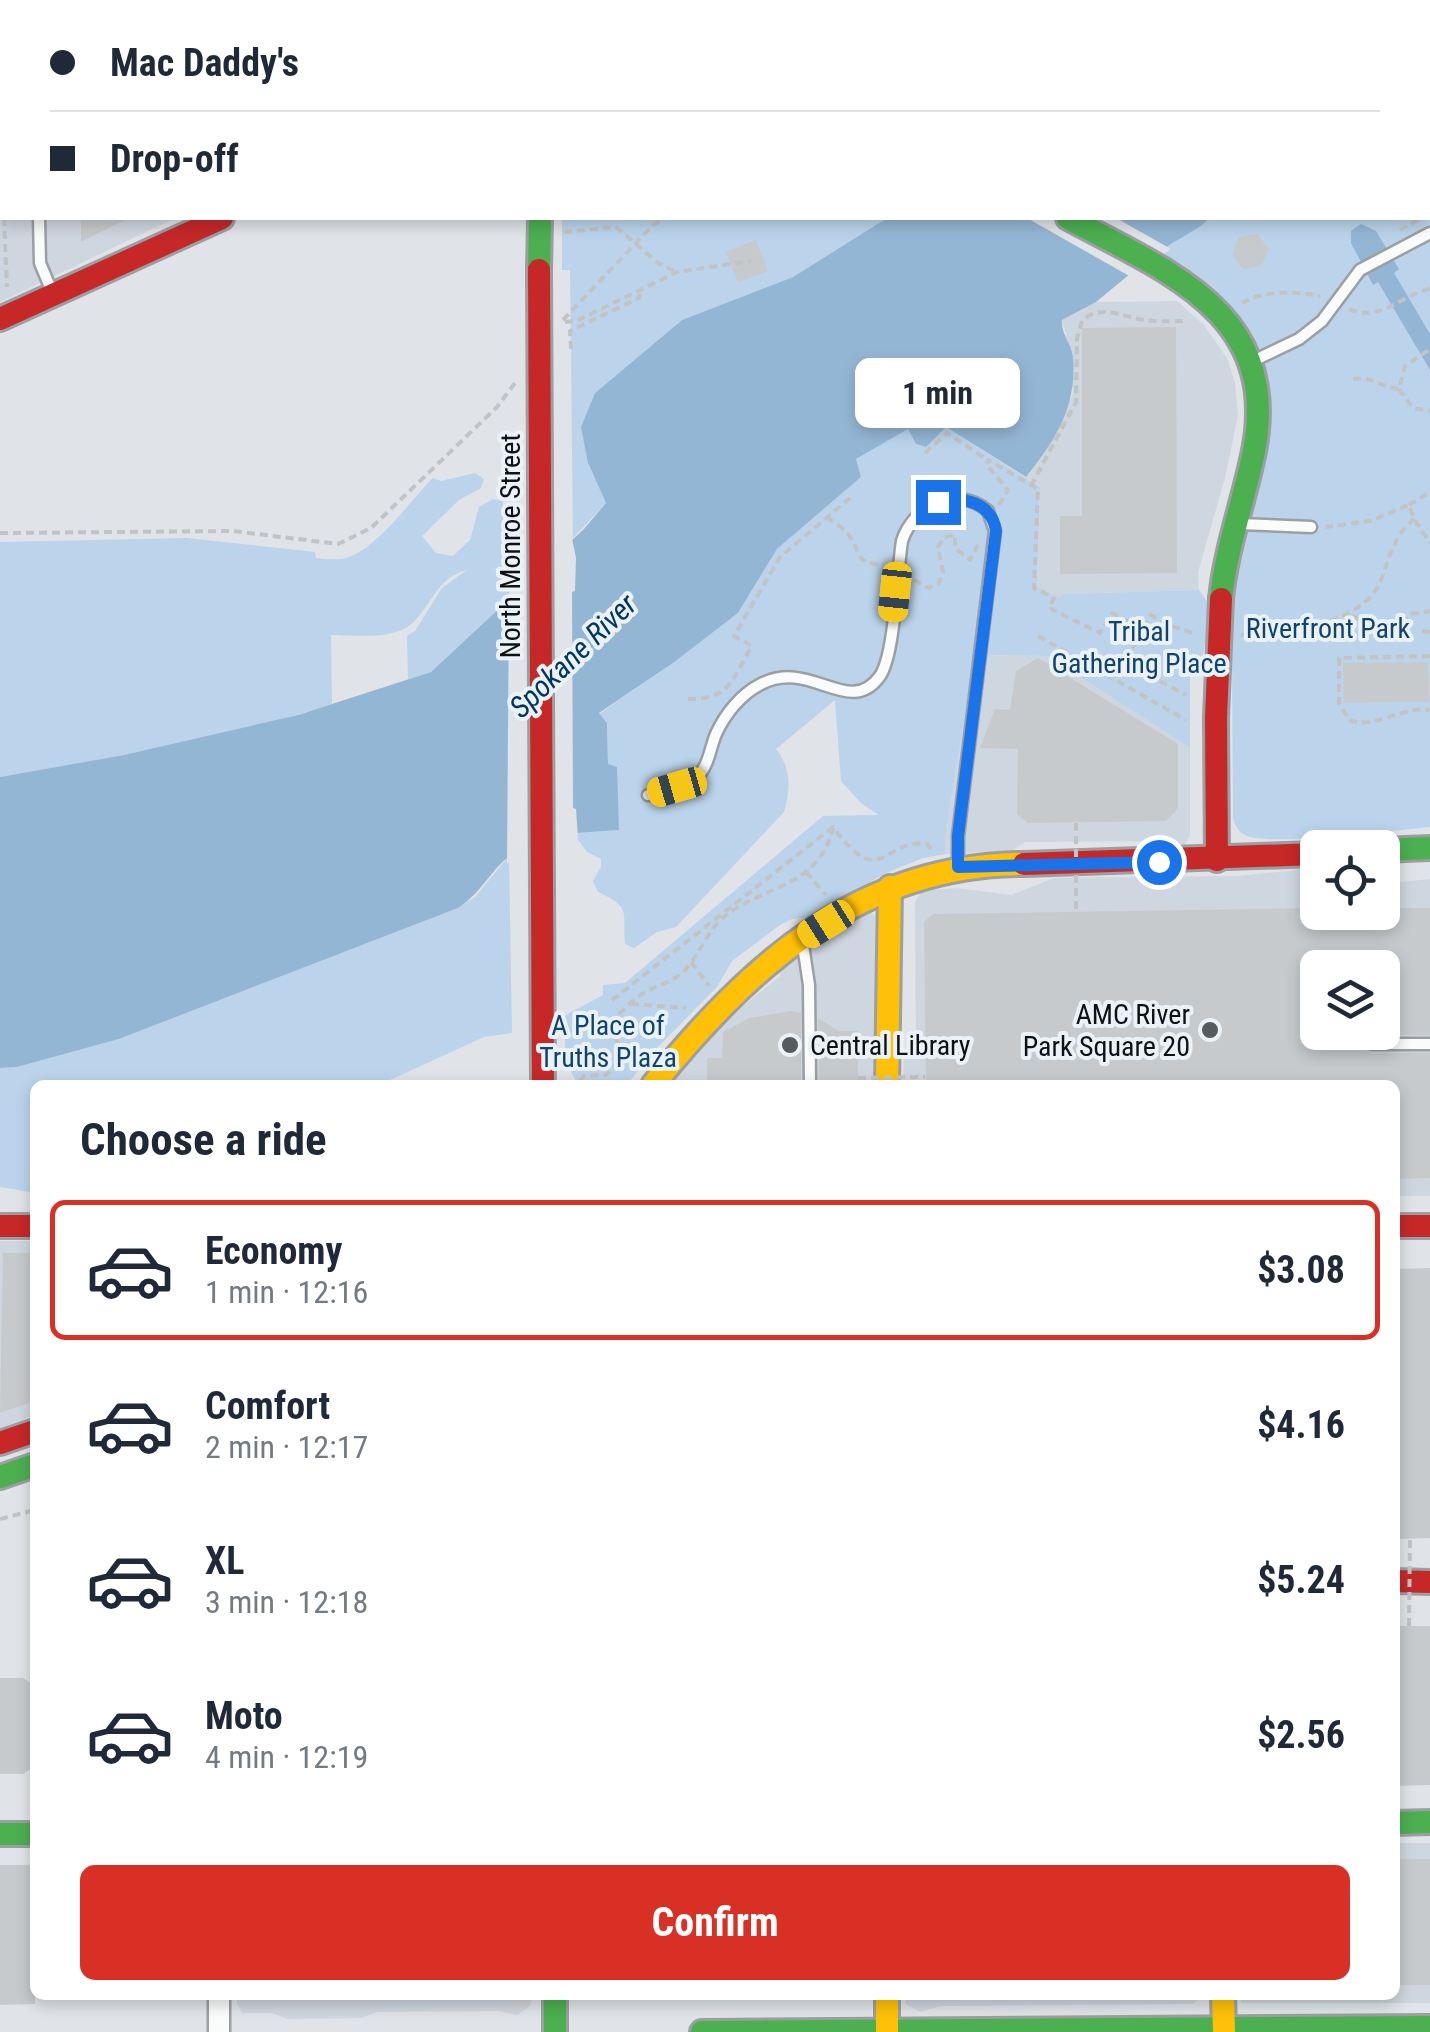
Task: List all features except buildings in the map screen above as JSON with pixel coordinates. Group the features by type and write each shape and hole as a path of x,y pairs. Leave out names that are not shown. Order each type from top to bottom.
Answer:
{"main road":[{"path":"0,319 218,220"},
{"name":"North Monroe Street","path":"540,220 543,1080"},
{"path":"1072,220 1178,280 1228,323 1252,362 1259,393 1226,558 1218,634 1216,860"},
{"path":"1400,849 1430,848"},
{"path":"657,1080 679,1051 774,959 890,887 958,867 1300,855"},
{"path":"887,1080 890,887"},
{"name":"North Monroe Street","path":"542,1054 566,1080"},
{"path":"0,1226 30,1226"},
{"path":"1400,1226 1430,1226"},
{"path":"0,1443 30,1433"},
{"path":"0,1477 30,1467"},
{"path":"1400,1581 1430,1582"},
{"path":"1400,1823 1430,1822"},
{"path":"0,1834 30,1834"},
{"path":"555,2000 555,2032"},
{"path":"887,2031 888,2000"},
{"path":"1224,2000 1224,2030"},
{"path":"702,2032 1430,2027"}],"street":[{"path":"218,2000 219,2032"}],"lane":[{"path":"39,220 40,264 54,297"},
{"path":"1252,362 1299,339 1322,321 1360,270 1430,233"},
{"path":"648,795 686,784 698,776 732,709 763,682 795,675 848,694 871,686 884,668 907,527 919,513 938,502 974,502 992,516 996,531 958,836 958,867"},
{"path":"1234,523 1310,527"},
{"path":"802,939 809,984 810,1080"},
{"path":"1400,1044 1430,1044"}],"path":[{"path":"4,220 7,287"},
{"path":"662,220 572,307 561,323 576,322 677,272 751,261"},
{"path":"564,232 616,227 658,264 677,272"},
{"path":"1238,306 1254,297 1305,293 1338,299 1358,313 1382,312 1430,289"},
{"path":"571,349 570,331 638,298 640,292"},
{"path":"1031,486 1076,402 1079,328 1087,315 1121,313 1148,321 1185,321"},
{"path":"1069,328 1079,328"},
{"path":"1399,389 1405,366 1430,349"},
{"path":"1352,379 1370,378 1387,388 1399,389 1413,408 1430,411"},
{"path":"0,532 232,530 338,544 372,528 496,407 518,379"},
{"path":"925,453 947,433 1038,489 1034,588 1054,598 1049,608 1100,634 1112,612 1143,630"},
{"path":"827,518 846,532 860,559 868,564 910,569 918,584 935,586 942,578 937,552 940,541 955,535 955,548 970,560 1008,490 986,464 988,460"},
{"path":"1310,527 1370,521 1410,505 1430,492"},
{"path":"688,699 710,700 730,686 752,646 734,636 780,556 850,498"},
{"path":"1410,505 1430,543"},
{"path":"1227,634 1284,634 1351,614 1371,597 1393,544 1414,519"},
{"path":"1351,614 1363,623 1401,623 1411,614 1430,611"},
{"path":"1186,695 1124,662 1151,615 1187,633 1198,633"},
{"path":"1422,632 1430,632"},
{"path":"1038,636 1186,720"},
{"path":"1430,656 1338,658 1339,703 1349,720 1367,724 1407,709 1430,710"},
{"path":"1076,823 1076,910"},
{"path":"833,827 851,852 866,858 884,860 917,842 927,844 933,852"},
{"path":"575,1080 606,1075 619,1064 620,1046 607,1025 647,991 674,979 691,962 714,927 740,904 776,892 806,871 829,846 833,827"},
{"path":"612,1000 833,827"},
{"path":"806,871 829,899"},
{"path":"691,962 710,986"},
{"path":"631,1004 689,1008"},
{"path":"858,1078 926,1077"},
{"path":"0,1519 30,1511"},
{"path":"1409,1626 1410,1538"}],"shaded area":[{"path":"0,220 171,220 0,302"},
{"path":"1177,301 1204,325 1228,360 1238,415 1198,572 1199,590 1063,594 1060,599 1037,586 1040,487 1026,477 1044,453 1073,394 1062,320 1096,302"},
{"path":"975,655 1048,656 1190,748 1190,835 1185,845 1168,846 1156,841 1025,842 1013,850 945,854"},
{"path":"1300,870 1300,930 1400,930 1400,882 1430,879 1430,1196 1400,1196 1400,1080 903,1080 904,1050 916,1040 915,902 922,891 956,888 1011,895 1054,878 1239,876"},
{"path":"856,916 875,916 876,1080 665,1080 780,976 785,964"},
{"path":"0,1241 30,1241 30,1417 0,1428"},
{"path":"1400,1843 1430,1843 1430,2003 1241,2000 1400,2000"},
{"path":"237,2000 532,2000 530,2006 517,2015 499,2011 377,2012 361,2018 287,2019 272,2013 243,2013"},
{"path":"905,2000 1197,2000 1193,2004 941,2006 920,2012"}],"green space":[{"path":"562,220 884,220 793,277 682,320 595,393 588,463 606,503 573,538 570,270 562,270"},
{"name":"Riverfront Park","path":"1208,220 1430,220 1430,827 1300,830 1300,838 1261,839 1238,829 1233,818 1232,661 1227,653 1239,572 1267,451 1265,376 1153,255"},
{"path":"946,427 1040,487 1037,586 1059,598 1063,594 1199,590 1210,606 1203,656 1190,669 1190,748 1048,656 975,655 945,854 886,873 808,917 780,925 732,961 717,987 631,1080 575,1080 566,1062 564,1016 603,995 603,985 625,983 823,816 879,815 861,803 841,781 835,700 776,749 785,763 788,779 784,812 676,927 657,932 634,948 625,944 621,907 598,892 593,881 601,859 587,852 573,833 619,830 608,764 607,723 599,714 738,613 777,549 861,477 856,459 909,428"},
{"path":"475,473 484,479 481,488 459,500 422,536 436,553 453,556 470,540 479,507 493,499 503,501 503,568 492,570 513,570 513,595 431,672 408,679 407,636 415,631 442,588 467,570 448,579 417,618 402,630 372,636 331,635 332,704 209,737 0,777 0,542 187,538 315,552 316,558 341,559 371,544 433,478 441,481"},
{"path":"509,856 512,1033 484,1037 390,1080 30,1080 30,1192 0,1187 0,1068 17,1067 119,1039 458,908 475,897"}],"water":[{"name":"Spokane River","path":"884,220 1208,220 1153,255 1096,302 1062,320 1073,357 1072,392 1055,436 1026,477 946,427 926,447 916,444 908,429 856,459 861,477 777,549 738,613 599,713 607,723 608,764 617,767 619,830 560,835 533,843 507,858 458,908 119,1039 17,1067 0,1068 0,777 124,755 298,715 431,672 584,529 606,503 588,463 581,427 595,393 682,320 793,277"},
{"path":"1361,224 1376,231 1399,269 1394,273 1430,334 1430,370 1378,282 1373,285 1351,243 1351,231"}],"pier":[{"path":"1031,220 1120,220 1171,249 1131,277"},
{"path":"571,533 576,558 572,592 573,808 578,838 553,840 523,852 507,864 509,592"}],"traffic: fast":[{"path":"539,270 540,220"},
{"path":"1072,220 1178,279 1209,303 1233,331 1250,364 1258,404 1254,451 1221,599"},
{"path":"1400,849 1430,848"},
{"path":"0,1477 30,1467"},
{"path":"1400,1823 1430,1822"},
{"path":"0,1834 30,1834"},
{"path":"555,2000 555,2032"},
{"path":"702,2032 1430,2027"}],"traffic: slow":[{"path":"657,1080 729,1000 770,962 861,902 911,882 965,869 1024,864"},
{"path":"887,1080 890,887"},
{"path":"887,2000 887,2032"},
{"path":"1223,2000 1224,2032"}],"traffic: jam":[{"path":"0,319 218,220"},
{"path":"539,270 541,691"},
{"path":"1217,860 1216,717 1221,599"},
{"path":"541,691 543,1080"},
{"path":"1024,864 1300,855"},
{"path":"0,1226 30,1226"},
{"path":"1400,1226 1430,1226"},
{"path":"0,1443 30,1433"},
{"path":"1400,1581 1430,1582"}],"place":[{"name":"AMC River Park Square 20","path":"1210,1030"},
{"name":"Central Library","path":"790,1045"}],"route":[{"path":"938,502 956,499 982,506 992,516 996,531 958,836 958,867 1159,862"}],"park label":[{"name":"Tribal Gathering Place","path":"1139,647"},
{"name":"A Place of Truths Plaza","path":"608,1041"}]}
